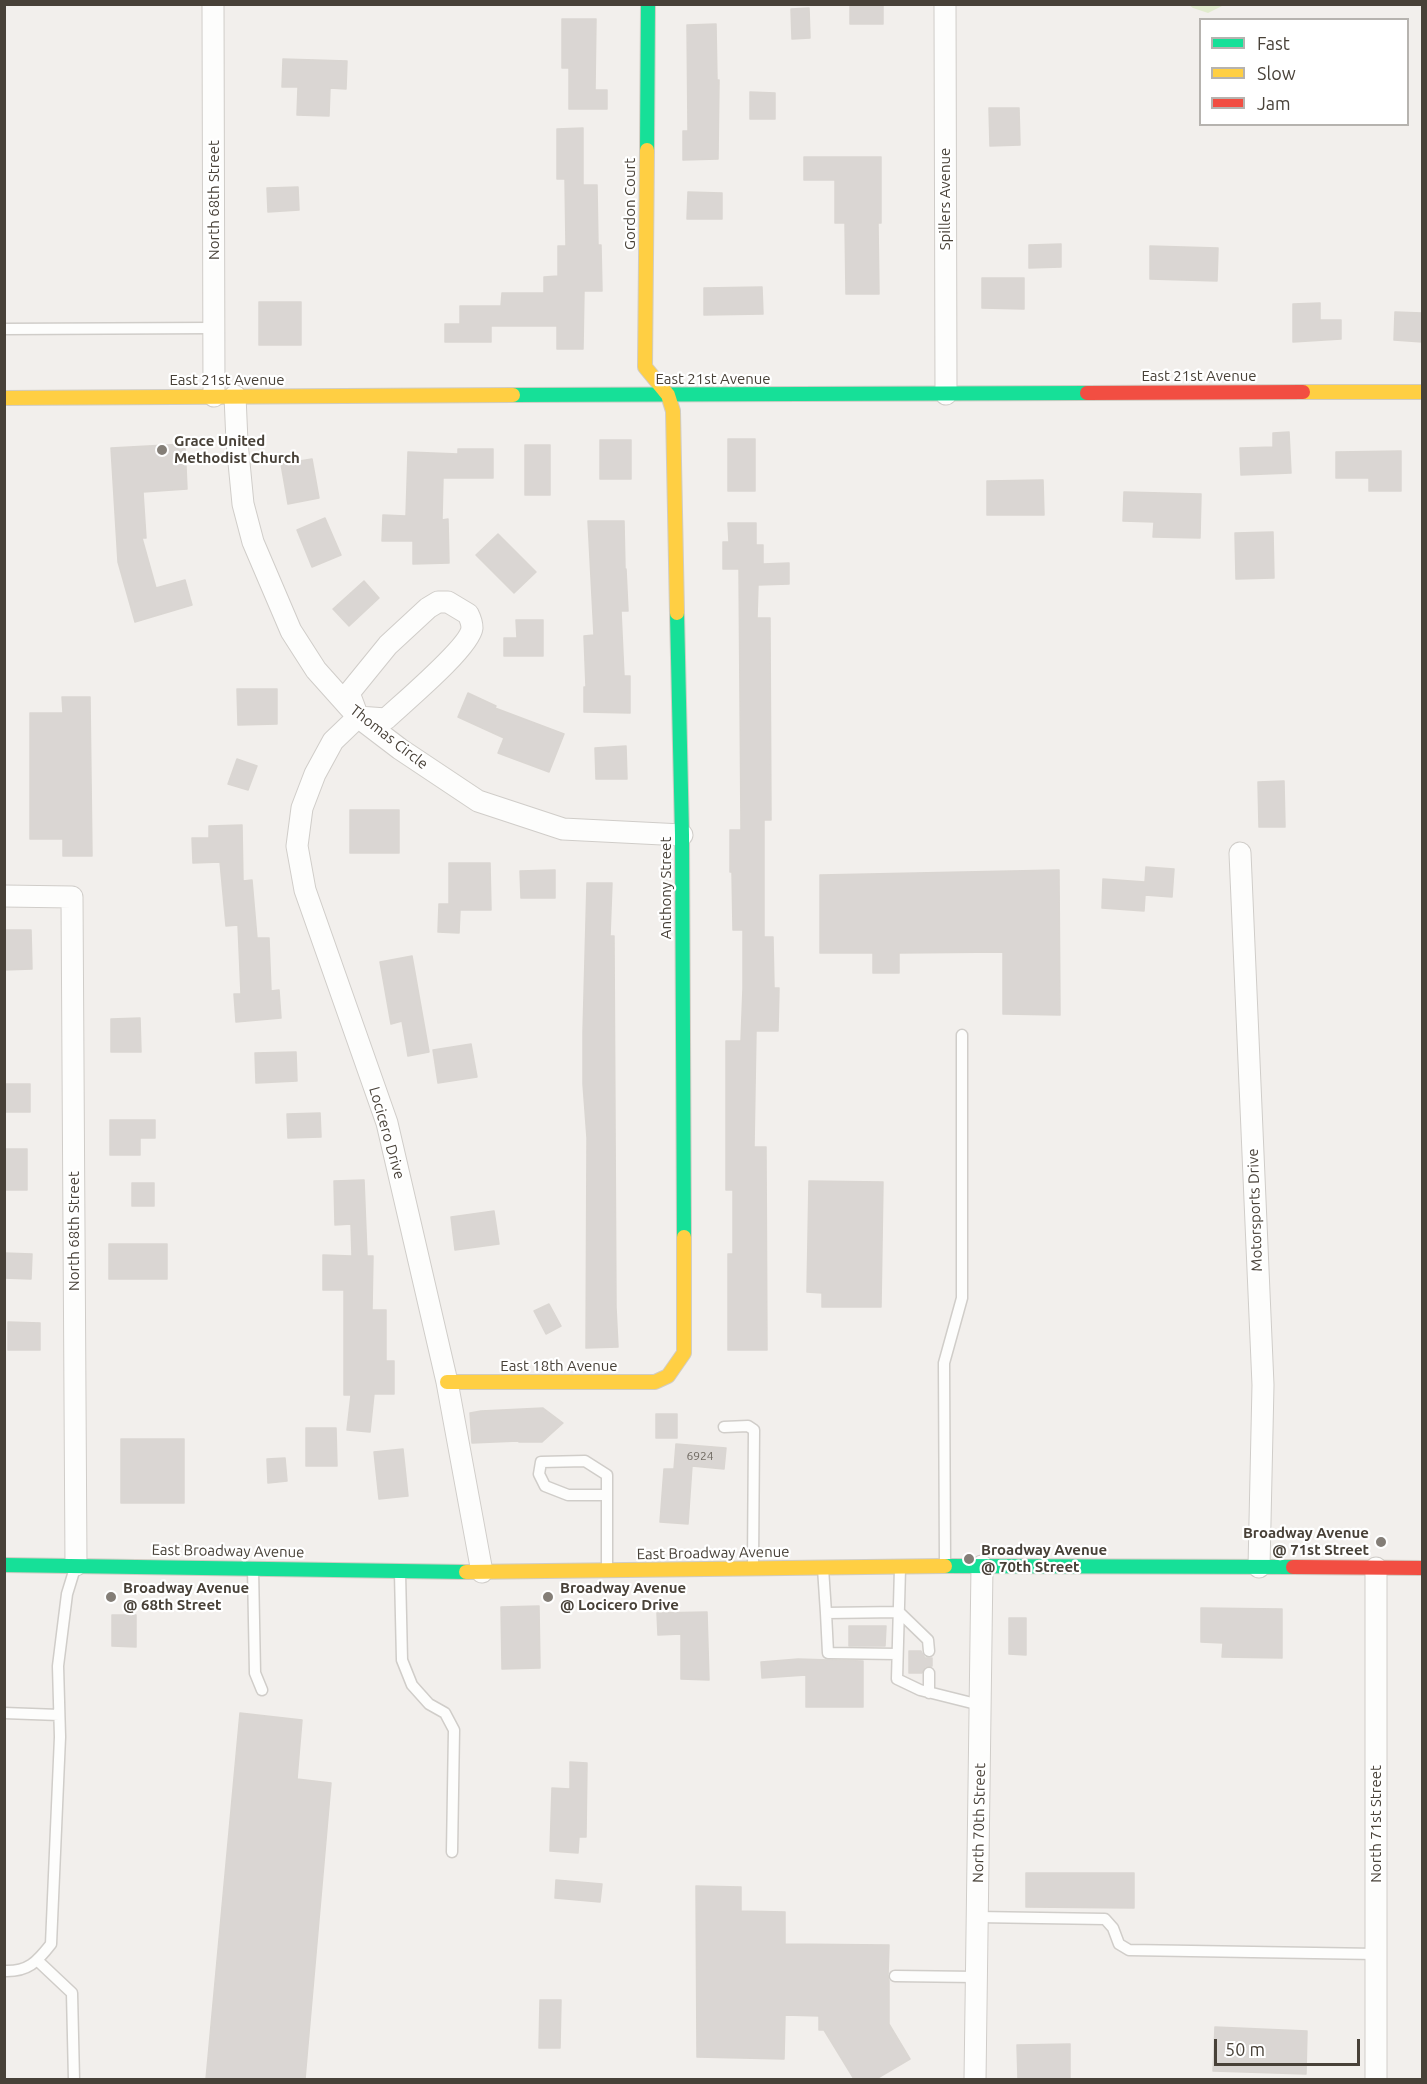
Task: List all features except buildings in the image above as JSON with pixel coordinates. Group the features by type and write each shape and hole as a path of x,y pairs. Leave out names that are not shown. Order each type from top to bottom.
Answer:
{"street":[{"name":"North 68th Street","path":"213,4 214,328 224,396"},
{"name":"Gordon Court","path":"648,4 645,367 668,395"},
{"name":"Spillers Avenue","path":"945,4 946,394"},
{"name":"East 21st Avenue","path":"4,398 1422,392"},
{"name":"Anthony Street","path":"668,395 673,411 682,835 684,1353 668,1376"},
{"name":"Thomas Circle","path":"224,396 237,442 243,504 253,542 291,631 316,670 358,717 400,749 478,801 563,829 682,835"},
{"path":"438,602 454,604 468,614 472,628 466,640 433,675 386,719 358,717 349,693 388,645 428,608 438,602"},
{"name":"Locicero Drive","path":"358,717 333,741 315,774 302,808 297,846 305,890 387,1123 447,1382 482,1572"},
{"name":"Motorsports Drive","path":"1240,853 1263,1385 1259,1567"},
{"name":"North 68th Street","path":"4,896 72,897 76,1565"},
{"name":"East 18th Avenue","path":"447,1382 655,1383 668,1376"},
{"name":"East Broadway Avenue","path":"4,1565 482,1572 982,1566 1422,1568"},
{"name":"North 70th Street","path":"975,2079 982,1566"},
{"name":"North 71st Street","path":"1376,2079 1377,1568"}],"lane":[{"path":"4,329 214,328"},
{"path":"945,1567 944,1363 962,1298 962,1035"},
{"path":"724,1427 748,1426 754,1430 753,1569"},
{"path":"607,1495 568,1495 545,1486 539,1474 541,1462 585,1461 607,1475 607,1495 607,1570"},
{"path":"4,1971 18,1971 38,1961 51,1944 59,1715 58,1666 67,1594 76,1565"},
{"path":"900,1567 897,1679 929,1693 980,1705"},
{"path":"253,1568 255,1673 262,1690"},
{"path":"823,1568 828,1653 897,1654"},
{"path":"400,1570 402,1660 412,1685 429,1704 445,1713 454,1730 452,1852"},
{"path":"826,1613 898,1612 928,1640 929,1651"},
{"path":"929,1673 929,1693"},
{"path":"4,1713 59,1715"},
{"path":"977,1917 1105,1919 1113,1928 1119,1944 1129,1950 1376,1954"},
{"path":"38,1961 72,1993 74,2079"},
{"path":"895,1976 977,1977"}],"green space":[{"path":"1189,5 1224,5 1208,13"}],"traffic: fast":[{"path":"647,150 648,4"},
{"path":"513,395 1087,393"},
{"path":"677,613 682,835 684,1237"},
{"path":"4,1565 466,1572"},
{"path":"945,1566 1293,1567"}],"traffic: slow":[{"path":"647,150 645,367 668,395 673,411 677,613"},
{"path":"1303,392 1422,392"},
{"path":"4,398 513,395"},
{"path":"447,1382 655,1382 668,1376 684,1353 684,1237"},
{"path":"466,1572 945,1566"}],"traffic: jam":[{"path":"1087,393 1303,392"},
{"path":"1293,1567 1422,1568"}],"place":[{"name":"Grace United Methodist Church","path":"162,450"},
{"name":"Broadway Avenue @ 71st Street","path":"1381,1542"},
{"name":"Broadway Avenue @ 70th Street","path":"969,1559"},
{"name":"Broadway Avenue @ 68th Street","path":"111,1597"},
{"name":"Broadway Avenue @ Locicero Drive","path":"548,1597"}]}
